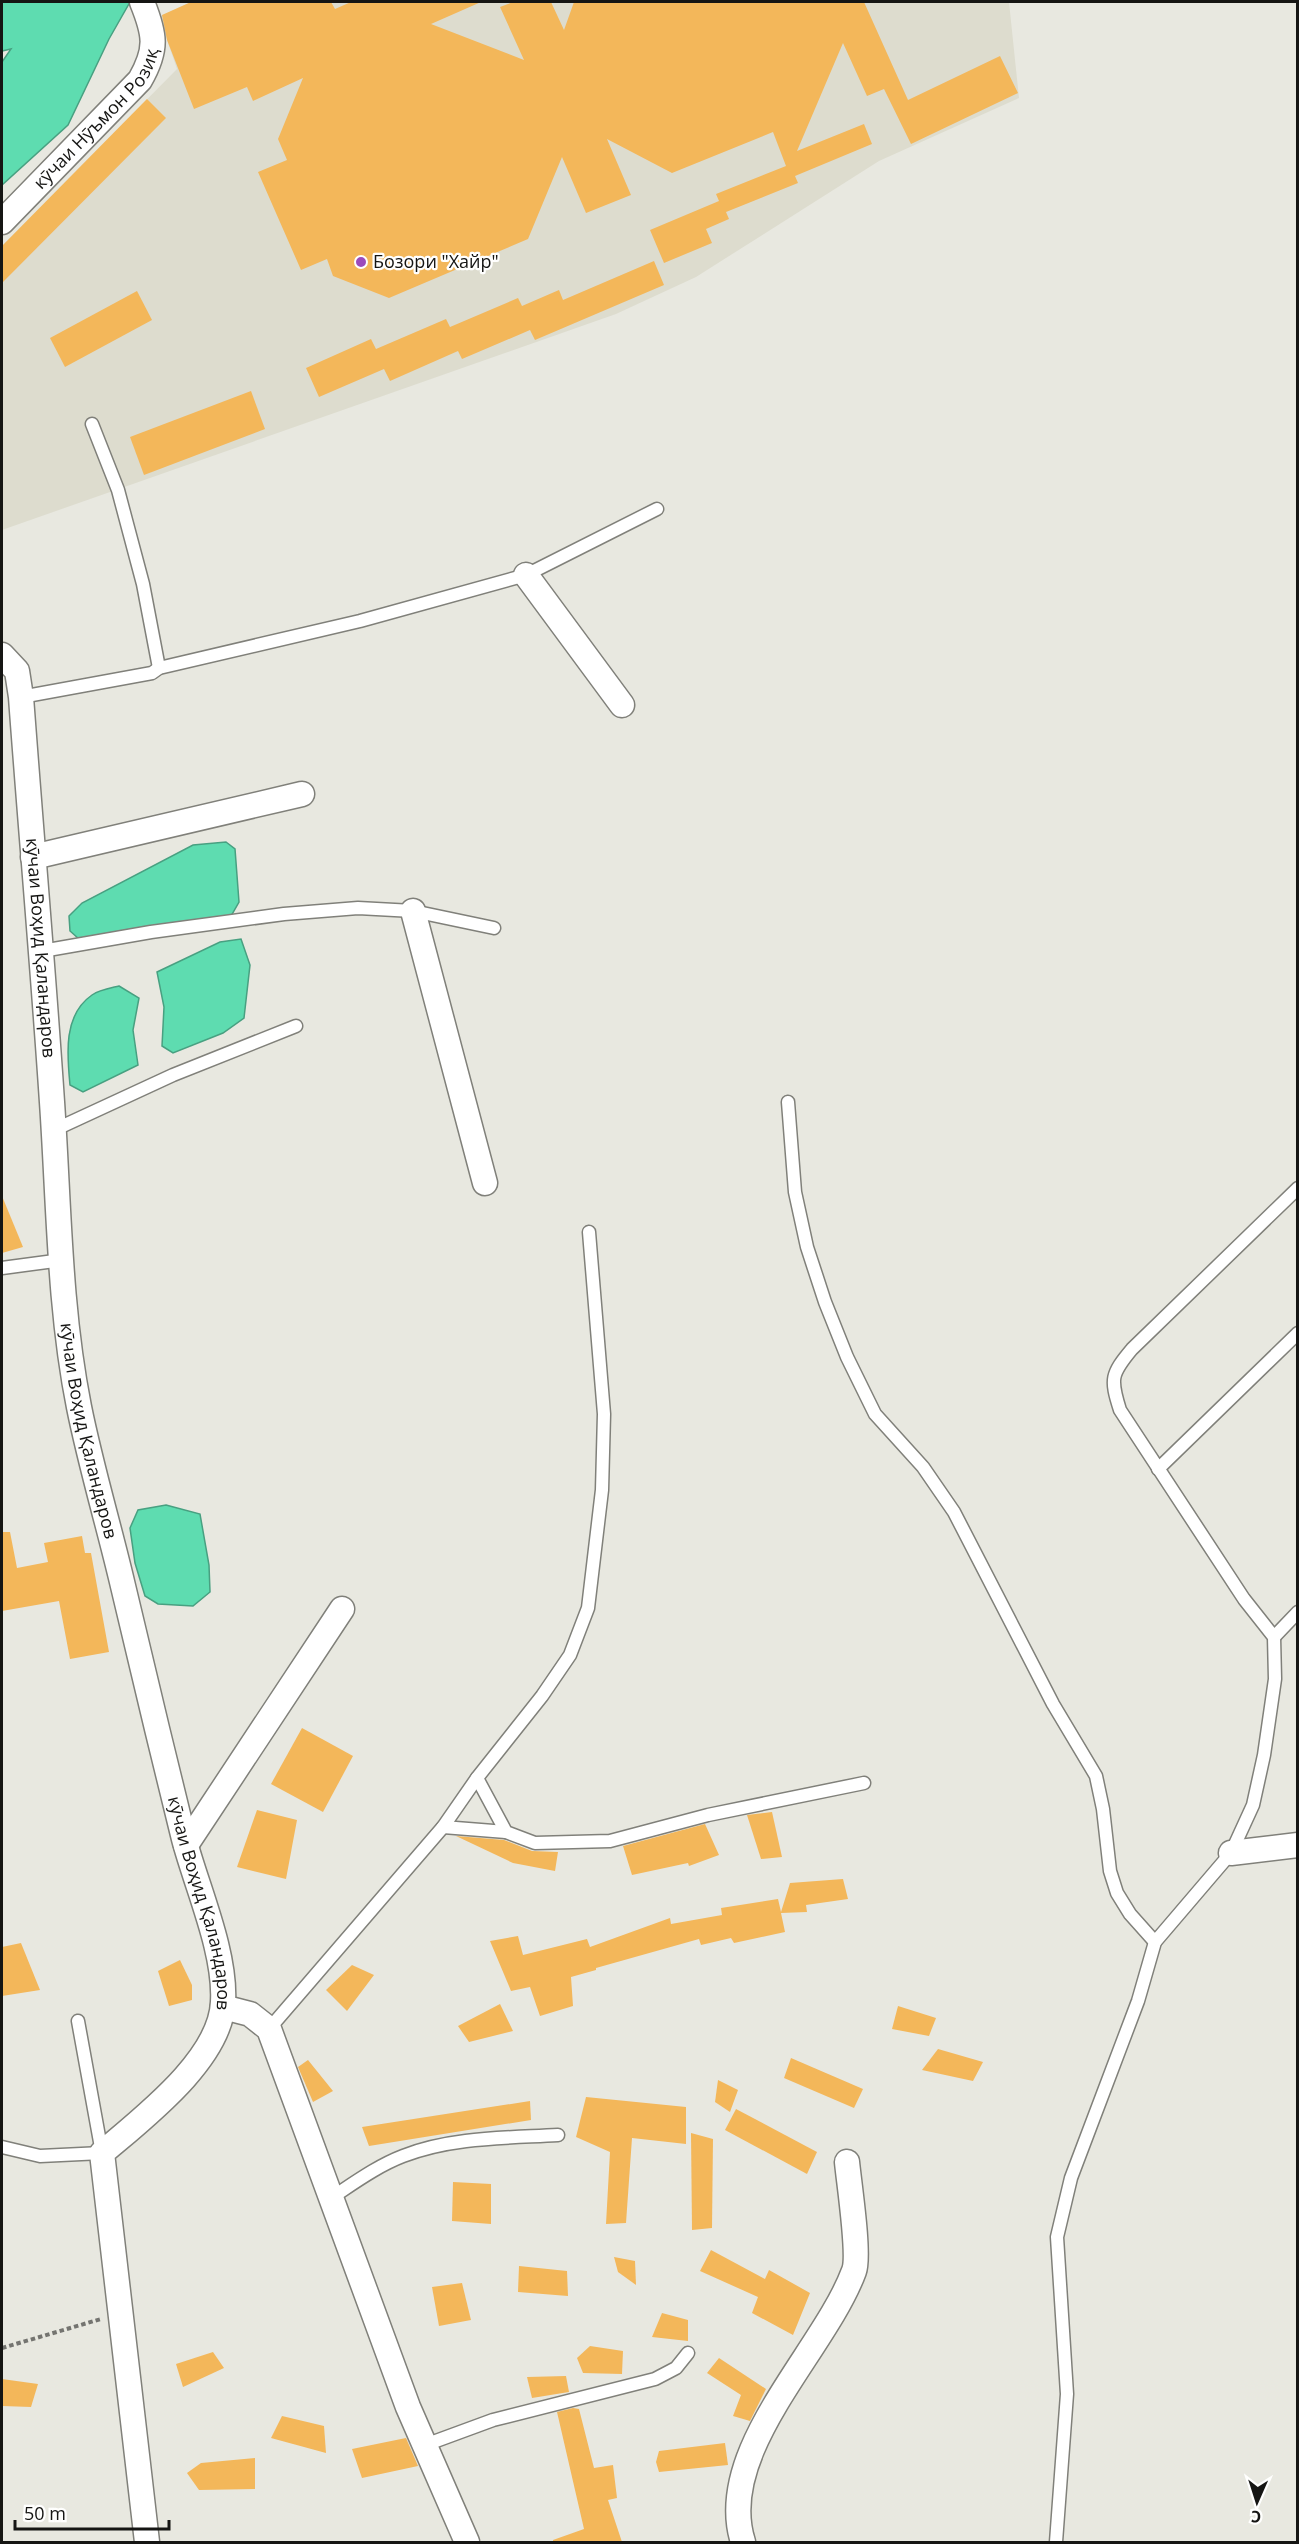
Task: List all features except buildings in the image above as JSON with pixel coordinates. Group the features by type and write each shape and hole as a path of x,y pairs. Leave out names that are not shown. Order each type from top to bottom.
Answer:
{"street":[{"name":"кӯчаи Нӯъмон Розиқ","path":"2,222 140,80 153,52 154,40 142,2"},
{"path":"526,575 622,705"},
{"name":"кӯчаи Воҳид Қаландаров","path":"2,655 17,671 21,697 42,951 68,1344 80,1410 186,1845 220,1962 223,2007 216,2036 200,2060 149,2112 102,2153"},
{"path":"33,857 302,794"},
{"path":"413,911 484,1183"},
{"path":"186,1845 342,1609"},
{"path":"1231,1854 1298,1845"},
{"path":"223,2007 250,2014 269,2029 408,2407 467,2542"},
{"path":"102,2153 147,2542"},
{"path":"743,2542 739,2529 739,2493 748,2462 773,2409 834,2312 855,2269 856,2250 847,2162"}],"lane":[{"path":"92,424 118,490 142,585 159,668"},
{"path":"21,697 152,673 159,668 360,621 526,575 657,509"},
{"path":"42,951 151,932 284,914 358,909 413,911 494,928"},
{"path":"54,1130 173,1075 296,1026"},
{"path":"788,1102 795,1192 807,1247 847,1357 876,1414 923,1467 954,1512 1053,1704 1096,1776 1103,1809 1110,1871 1117,1893 1130,1914 1155,1942"},
{"path":"1056,2542 1067,2394 1057,2237 1071,2178 1138,2001 1155,1942 1231,1854 1253,1805 1264,1755 1275,1679 1274,1637 1244,1599 1120,1410 1112,1384 1118,1365 1132,1349 1298,1188"},
{"path":"269,2029 443,1827 477,1778 542,1696 570,1655 588,1608 602,1490 604,1414 589,1232"},
{"path":"2,1269 62,1260"},
{"path":"1158,1469 1298,1333"},
{"path":"1274,1637 1298,1612"},
{"path":"477,1778 506,1832"},
{"path":"443,1827 506,1832 536,1843 610,1841 708,1815 864,1783"},
{"path":"2,2147 9,2151 40,2156 102,2153 78,2021"},
{"path":"331,2198 364,2176 402,2156 439,2145 558,2135"},
{"path":"425,2445 493,2420 655,2379 676,2368 688,2353"}],"path":[{"path":"2,2348 122,2313"}],"shaded area":[{"path":"2,2 130,2 109,39 68,125 2,185 2,62 11,49 2,51"},
{"name":"Бозори \"Хайр\"","path":"191,2 1009,2 1019,98 879,161 696,277 616,314 2,530 2,246 177,69 159,17"},
{"path":"226,842 235,849 239,902 231,916 79,939 70,931 69,916 82,903 193,845"},
{"path":"241,939 250,965 244,1018 223,1033 173,1053 162,1046 164,1007 157,972 220,942"},
{"path":"119,986 139,998 133,1030 138,1065 83,1092 70,1085 68,1048 72,1024 76,1013 92,995"},
{"path":"166,1505 200,1514 209,1565 210,1592 193,1606 158,1604 145,1596 135,1563 130,1528 138,1510"}],"place":[{"name":"Бозори \"Хайр\"","path":"361,262"}]}
